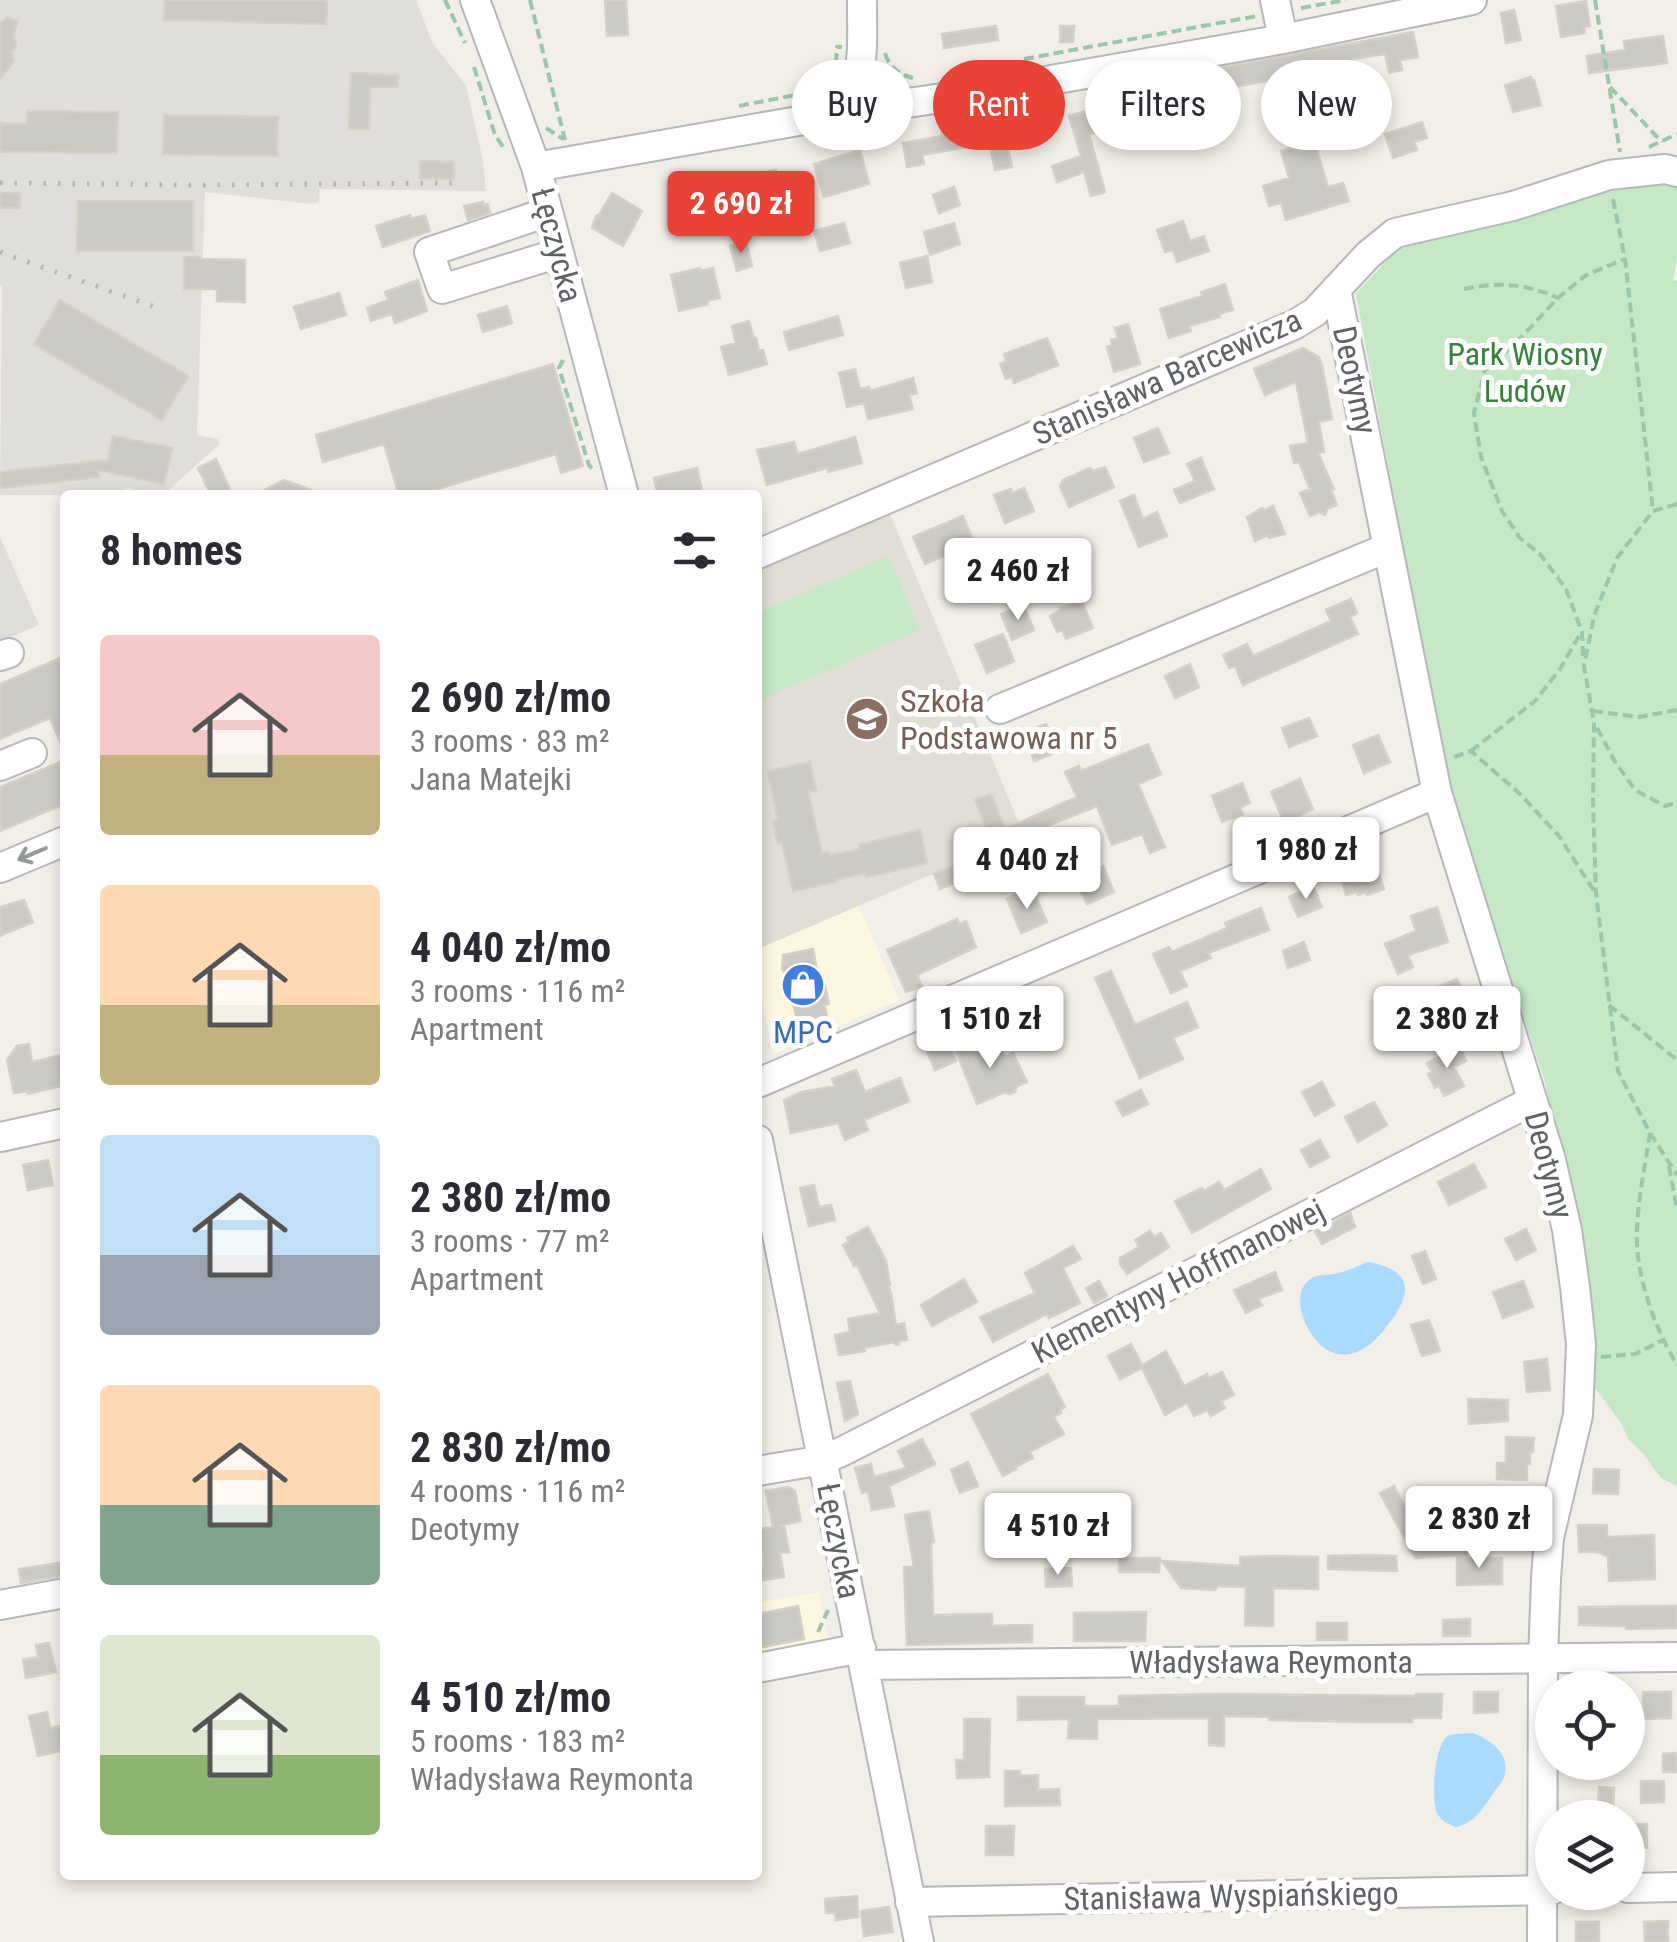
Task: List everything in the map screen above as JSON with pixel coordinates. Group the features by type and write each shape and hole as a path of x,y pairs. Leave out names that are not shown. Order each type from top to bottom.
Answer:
{"street":[{"name":"Łęczycka","path":"476,0 536,167 623,490"},
{"path":"860,60 862,0"},
{"path":"913,102 983,92 1278,17 1472,0"},
{"path":"536,167 792,122"},
{"name":"Stanisława Barcewicza","path":"762,552 1294,324 1315,312 1368,255 1395,233 1513,206 1616,174 1665,168 1677,172"},
{"path":"548,212 429,252 442,289 560,253"},
{"name":"Deotymy","path":"1336,288 1431,765 1551,1160 1567,1230 1579,1318 1578,1415 1549,1538 1543,1660 1545,1800"},
{"path":"1000,709 1387,548"},
{"path":"0,766 32,753"},
{"path":"762,1081 1438,793"},
{"path":"0,868 60,843"},
{"name":"Klementyny Hoffmanowej","path":"762,1470 823,1460 1532,1101"},
{"path":"0,1137 60,1124"},
{"name":"Łęczycka","path":"762,1160 919,1942"},
{"path":"0,1605 60,1594"},
{"name":"Władysława Reymonta","path":"762,1667 824,1656 1543,1660 1677,1657"},
{"path":"1645,1888 1677,1887"},
{"name":"Stanisława Wyspiańskiego","path":"910,1902 1535,1890"},
{"name":"Deotymy","path":"1542,1942 1545,1910"}],"path":[{"path":"530,0 569,139 548,131 541,118"},
{"path":"1024,60 1278,17 1346,0"},
{"path":"1596,0 1610,88 1624,259 1654,511"},
{"path":"836,60 837,48 884,45 892,67 904,75 920,78"},
{"path":"1610,88 1661,142"},
{"path":"726,109 792,96"},
{"path":"1648,148 1677,134"},
{"path":"1624,259 1586,275 1485,370 1474,413 1481,457 1502,511 1520,538 1540,554 1566,590 1582,632 1594,724 1596,894 1618,1071 1650,1134 1677,1175"},
{"path":"1464,289 1493,283 1558,298"},
{"path":"1584,666 1594,616 1617,558 1654,511 1677,504"},
{"path":"1431,765 1471,751 1534,701 1560,669 1582,632"},
{"path":"1592,711 1639,717 1677,710"},
{"path":"1594,724 1635,790 1665,806 1677,806"},
{"path":"1471,751 1560,836 1596,894"},
{"path":"1610,1005 1677,1060"},
{"path":"1650,1134 1639,1204 1638,1262 1650,1306 1677,1365"},
{"path":"1668,1161 1677,1210"},
{"path":"1580,1358 1635,1354 1663,1340"},
{"path":"824,1656 817,1630 832,1601"}],"shaded area":[{"path":"0,0 416,0 433,44 466,85 486,191 320,189 319,202 310,204 205,192 197,435 218,439 219,445 169,490 60,490 60,495 0,495"},
{"name":"Szkoła Podstawowa nr 5","path":"890,514 1024,835 762,947 762,569"},
{"path":"0,537 39,625 0,642"},
{"path":"859,906 899,1000 773,1054 762,1002 762,947"},
{"path":"819,1592 834,1667 762,1680 762,1602"}],"green space":[{"name":"Park Wiosny Ludów","path":"1645,183 1677,185 1673,280 1677,281 1677,1486 1661,1478 1629,1440 1593,1385 1592,1297 1545,1082 1448,787 1356,294 1402,244"},
{"path":"888,556 920,630 762,699 762,611"}],"water":[{"path":"1367,1262 1398,1274 1405,1287 1404,1296 1393,1318 1370,1344 1355,1353 1338,1354 1319,1343 1305,1323 1300,1299 1303,1288 1315,1276 1342,1272"},
{"path":"1472,1733 1497,1748 1504,1760 1505,1774 1477,1815 1456,1827 1443,1820 1435,1806 1437,1760 1448,1736"}],"building":[{"path":"165,0 327,0 326,24 164,20"},
{"path":"605,0 626,0 628,35 607,36"},
{"path":"1586,1 1590,26 1584,27 1585,33 1561,37 1556,6"},
{"path":"1514,10 1521,40 1506,43 1501,13"},
{"path":"7,17 17,21 16,47 12,53 14,61 0,78 0,23"},
{"path":"996,26 998,40 944,48 942,34"},
{"path":"1060,26 1074,26 1073,42 1060,42"},
{"path":"1413,32 1418,57 1400,60 1402,70 1392,72 1392,60 1386,60 1385,54 1353,60 1262,60"},
{"path":"1663,36 1667,63 1589,73 1587,56 1625,50 1624,41"},
{"path":"1261,60 1261,82 1241,86 1241,64"},
{"path":"351,73 398,75 398,87 370,87 369,129 349,129"},
{"path":"1531,77 1541,105 1513,112 1505,85"},
{"path":"27,111 118,112 117,153 0,152 0,123 27,124"},
{"path":"1085,111 1085,150 1093,150 1105,192 1091,196 1084,172 1057,182 1052,166 1081,156 1069,116"},
{"path":"164,115 278,117 277,156 163,154"},
{"path":"1422,122 1427,138 1414,142 1417,150 1393,158 1392,132"},
{"path":"933,138 933,150 950,150 922,155 924,164 907,167 904,150 913,150 913,141"},
{"path":"860,150 869,184 824,197 814,164"},
{"path":"991,150 1008,150 1012,167 995,170"},
{"path":"1317,150 1328,187 1343,183 1349,201 1286,220 1281,203 1269,206 1263,186 1289,178 1281,151"},
{"path":"420,161 454,162 454,179 420,178"},
{"path":"776,170 783,205 695,221 689,187"},
{"path":"954,187 960,205 939,213 933,195"},
{"path":"0,193 20,193 20,208 0,208"},
{"path":"612,193 642,211 623,246 592,228"},
{"path":"78,201 193,201 193,251 77,251"},
{"path":"488,204 490,213 468,220 464,206"},
{"path":"410,215 411,219 425,215 430,231 383,247 376,226"},
{"path":"1183,221 1190,241 1204,236 1209,251 1177,262 1173,250 1165,252 1157,230"},
{"path":"844,223 850,243 820,251 814,231"},
{"path":"954,223 960,244 930,255 924,232"},
{"path":"746,241 752,266 737,271 730,246"},
{"path":"927,256 932,282 906,288 900,263"},
{"path":"184,257 245,260 245,302 217,301 217,289 184,289"},
{"path":"713,268 720,298 679,311 671,275"},
{"path":"418,280 427,311 395,323 392,314 371,321 367,308 388,300 385,292"},
{"path":"1225,284 1233,310 1169,338 1160,309"},
{"path":"339,293 346,315 301,329 294,307"},
{"path":"60,300 188,376 162,420 34,344"},
{"path":"507,306 512,323 483,332 478,315"},
{"path":"838,316 843,335 789,350 784,332"},
{"path":"749,321 767,364 729,375 721,347 736,343 732,326"},
{"path":"1128,324 1140,364 1114,372 1107,347 1118,338 1115,328"},
{"path":"1047,338 1058,365 1014,383 1012,376 1006,379 1000,364 1006,361 1004,354"},
{"path":"1303,348 1319,357 1332,419 1319,422 1324,452 1318,453 1337,505 1327,509 1325,515 1319,512 1310,516 1300,493 1310,489 1299,462 1294,463 1290,446 1308,443 1296,382 1265,395 1254,369"},
{"path":"553,364 583,466 561,473 556,454 434,490 398,490 384,444 323,462 316,435"},
{"path":"855,369 860,389 869,387 870,391 913,378 917,393 909,395 913,409 868,419 864,403 847,407 839,373"},
{"path":"1158,428 1169,453 1144,462 1134,438"},
{"path":"113,436 172,448 164,484 98,470 99,477 0,488 0,472 108,460"},
{"path":"855,437 862,463 828,472 827,468 767,485 757,450 794,442 798,454"},
{"path":"1201,458 1214,489 1180,503 1174,490 1195,481 1187,464"},
{"path":"216,459 230,490 209,490 198,468"},
{"path":"1105,467 1114,487 1069,507 1060,486 1063,480 1090,468 1093,471"},
{"path":"697,468 702,490 657,490 654,478"},
{"path":"284,480 311,490 265,490"},
{"path":"1024,488 1034,511 1005,523 994,495"},
{"path":"1134,495 1143,519 1157,512 1167,536 1139,547 1120,501"},
{"path":"1273,506 1285,534 1255,541 1247,517"},
{"path":"963,516 974,543 925,564 913,537"},
{"path":"1351,599 1357,613 1350,617 1358,634 1243,685 1235,666 1229,668 1223,655 1247,644 1253,656 1331,621 1326,610"},
{"path":"1082,602 1093,628 1066,639 1062,630 1057,632 1050,616 1060,608"},
{"path":"1024,606 1034,630 1012,640 1001,614"},
{"path":"1003,634 1014,661 987,673 975,645"},
{"path":"60,658 60,742 50,718 0,739 0,684"},
{"path":"1190,664 1199,687 1175,698 1165,676"},
{"path":"1309,718 1317,736 1289,747 1282,728"},
{"path":"1046,724 1057,752 1034,761 1026,738 1035,735 1033,729"},
{"path":"1378,735 1390,762 1364,773 1353,745"},
{"path":"1148,744 1161,774 1138,784 1165,847 1150,853 1142,834 1112,845 1097,806 1015,839 1022,855 986,872 980,856 995,850 985,850 981,839 989,835 975,800 991,794 1005,829 1077,797 1065,772 1079,766 1081,771"},
{"path":"60,762 60,806 0,831 0,787"},
{"path":"810,762 816,791 808,791 822,853 860,849 859,845 920,830 927,863 793,891 773,821 778,820 768,771"},
{"path":"1300,779 1313,809 1284,822 1271,792"},
{"path":"1242,783 1250,803 1240,808 1243,814 1222,822 1212,796"},
{"path":"1375,863 1384,889 1367,895 1346,895 1341,878"},
{"path":"953,866 960,881 940,889 934,874"},
{"path":"1103,866 1114,892 1087,904 1075,878"},
{"path":"1313,886 1322,907 1298,917 1289,897"},
{"path":"1025,891 1029,899 1036,897 1047,922 1021,933 1007,899"},
{"path":"24,900 33,922 0,936 0,907"},
{"path":"1437,907 1448,942 1408,955 1413,967 1398,974 1385,944 1416,931 1411,916"},
{"path":"1261,908 1269,930 1208,953 1211,958 1180,971 1187,986 1171,993 1153,954 1169,947 1172,952"},
{"path":"957,919 959,924 966,921 976,947 917,975 922,986 906,992 887,950"},
{"path":"1304,942 1310,960 1288,968 1283,951"},
{"name":"MPC","path":"813,949 820,986 825,985 829,1004 824,1005 827,1016 803,1021 796,1016 789,999 791,990 785,984 788,976 782,969 783,955"},
{"path":"1111,971 1135,1025 1187,1002 1198,1027 1173,1038 1183,1059 1140,1078 1095,978"},
{"path":"1457,979 1471,1010 1442,1022 1429,991"},
{"path":"1050,997 1061,1024 1032,1036 1021,1009"},
{"path":"988,1037 996,1053 1002,1050 1005,1057 1013,1053 1027,1082 1017,1086 1015,1092 1005,1092 977,1104 956,1051"},
{"path":"948,1040 956,1061 935,1070 926,1049"},
{"path":"29,1044 32,1062 60,1055 60,1086 28,1094 14,1093 7,1060 17,1046"},
{"path":"1459,1046 1466,1061 1454,1067 1464,1086 1444,1096 1439,1086 1435,1088 1427,1063"},
{"path":"856,1070 865,1092 900,1078 909,1101 864,1120 868,1130 845,1140 838,1123 791,1133 784,1100 835,1086 832,1079"},
{"path":"1322,1082 1334,1105 1315,1116 1302,1092"},
{"path":"1141,1090 1148,1104 1123,1116 1116,1102"},
{"path":"1374,1102 1387,1125 1358,1142 1345,1117"},
{"path":"1320,1140 1329,1157 1310,1167 1301,1150"},
{"path":"48,1160 53,1185 28,1190 23,1165"},
{"path":"1474,1164 1486,1187 1449,1205 1438,1182"},
{"path":"1261,1169 1271,1189 1192,1233 1175,1201 1219,1182 1224,1190"},
{"path":"814,1185 819,1207 831,1205 835,1220 809,1226 800,1188"},
{"path":"1350,1213 1355,1227 1322,1244 1315,1231"},
{"path":"868,1227 886,1261 896,1325 904,1323 907,1340 839,1355 835,1335 850,1332 848,1319 880,1313 843,1245 849,1242 847,1238"},
{"path":"1526,1229 1536,1250 1516,1260 1505,1239"},
{"path":"1150,1231 1154,1237 1161,1233 1169,1247 1127,1274 1120,1258 1139,1247 1135,1240"},
{"path":"1073,1246 1081,1259 1063,1268 1080,1303 1049,1318 1047,1314 993,1342 980,1317 1035,1293 1025,1273"},
{"path":"1425,1251 1436,1279 1423,1284 1412,1256"},
{"path":"1275,1272 1282,1290 1258,1299 1262,1305 1246,1313 1234,1290"},
{"path":"964,1279 977,1302 932,1326 921,1305"},
{"path":"1099,1281 1107,1296 1094,1303 1086,1288"},
{"path":"1523,1281 1533,1307 1503,1318 1493,1292"},
{"path":"1429,1320 1440,1351 1422,1356 1411,1325"},
{"path":"1131,1344 1142,1365 1166,1351 1184,1386 1207,1374 1209,1378 1222,1372 1234,1395 1221,1401 1225,1408 1211,1416 1207,1410 1194,1416 1187,1403 1165,1415 1142,1368 1120,1379 1108,1356"},
{"path":"1547,1359 1550,1390 1527,1392 1524,1362"},
{"path":"1048,1374 1065,1407 1054,1417 1064,1434 1030,1452 1033,1458 1003,1476 971,1414"},
{"path":"850,1381 858,1414 845,1421 837,1383"},
{"path":"1468,1399 1508,1400 1508,1421 1469,1424"},
{"path":"1506,1437 1534,1438 1527,1480 1497,1479 1497,1463 1506,1463"},
{"path":"922,1439 935,1464 889,1486 894,1506 872,1510 868,1492 862,1493 855,1468 871,1464 874,1477 906,1468 898,1451"},
{"path":"968,1462 978,1486 960,1493 951,1470"},
{"path":"1594,1469 1619,1470 1618,1494 1593,1493"},
{"path":"1394,1486 1419,1534 1466,1533 1467,1555 1415,1558 1380,1493"},
{"path":"788,1487 795,1491 801,1521 779,1526 784,1525 789,1552 780,1553 784,1577 762,1580 762,1528 773,1527 766,1491"},
{"path":"929,1511 934,1542 933,1615 992,1614 992,1626 1032,1625 1032,1642 907,1645 904,1567 914,1567 905,1515"},
{"path":"1578,1525 1607,1525 1607,1537 1654,1535 1655,1579 1609,1581 1608,1557 1598,1552 1579,1552"},
{"path":"1328,1556 1396,1556 1397,1571 1328,1569"},
{"path":"1240,1557 1318,1557 1318,1589 1273,1588 1273,1626 1245,1625 1246,1587 1181,1588 1162,1561 1240,1566"},
{"path":"1119,1558 1160,1558 1159,1572 1119,1572"},
{"path":"1457,1558 1502,1558 1502,1584 1457,1585"},
{"path":"60,1563 60,1576 21,1583 19,1569"},
{"path":"1071,1568 1072,1586 1046,1587 1045,1569"},
{"path":"798,1606 804,1639 762,1647 762,1613"},
{"path":"1677,1606 1677,1628 1579,1625 1579,1607"},
{"path":"1146,1612 1145,1641 1074,1641 1074,1613"},
{"path":"1470,1619 1470,1636 1443,1636 1443,1620"},
{"path":"1317,1623 1347,1623 1347,1640 1317,1640"},
{"path":"49,1643 56,1672 26,1678 23,1660 38,1657 36,1645"},
{"path":"1474,1692 1498,1692 1498,1712 1474,1713"},
{"path":"1645,1692 1671,1692 1671,1718 1645,1719"},
{"path":"1442,1694 1441,1718 1369,1722 1224,1716 1224,1746 1209,1745 1209,1718 1097,1719 1097,1739 1068,1738 1069,1719 1018,1720 1018,1697 1084,1697 1084,1706 1119,1706 1119,1696"},
{"path":"47,1712 50,1728 60,1726 60,1751 38,1756 29,1716"},
{"path":"964,1719 990,1719 989,1777 957,1778 956,1760 964,1760"},
{"path":"1677,1753 1677,1772 1663,1772 1663,1754"},
{"path":"1005,1771 1020,1771 1020,1776 1038,1775 1038,1790 1059,1789 1060,1805 1005,1806"},
{"path":"1641,1781 1664,1781 1664,1802 1641,1800"},
{"path":"1599,1787 1614,1788 1613,1800 1598,1800"},
{"path":"986,1826 1014,1826 1013,1855 986,1855"},
{"path":"857,1896 858,1917 836,1920 835,1913 826,1913 825,1899"},
{"path":"889,1907 893,1932 864,1936 861,1911"},
{"path":"1668,1921 1668,1942 1645,1942 1644,1922"},
{"path":"1576,1922 1599,1922 1599,1942 1576,1942"}],"railway":[{"path":"0,183 454,183"},
{"path":"0,252 158,308"}],"place":[{"name":"Szkoła Podstawowa nr 5","path":"867,719"},
{"name":"MPC","path":"803,985"}]}
